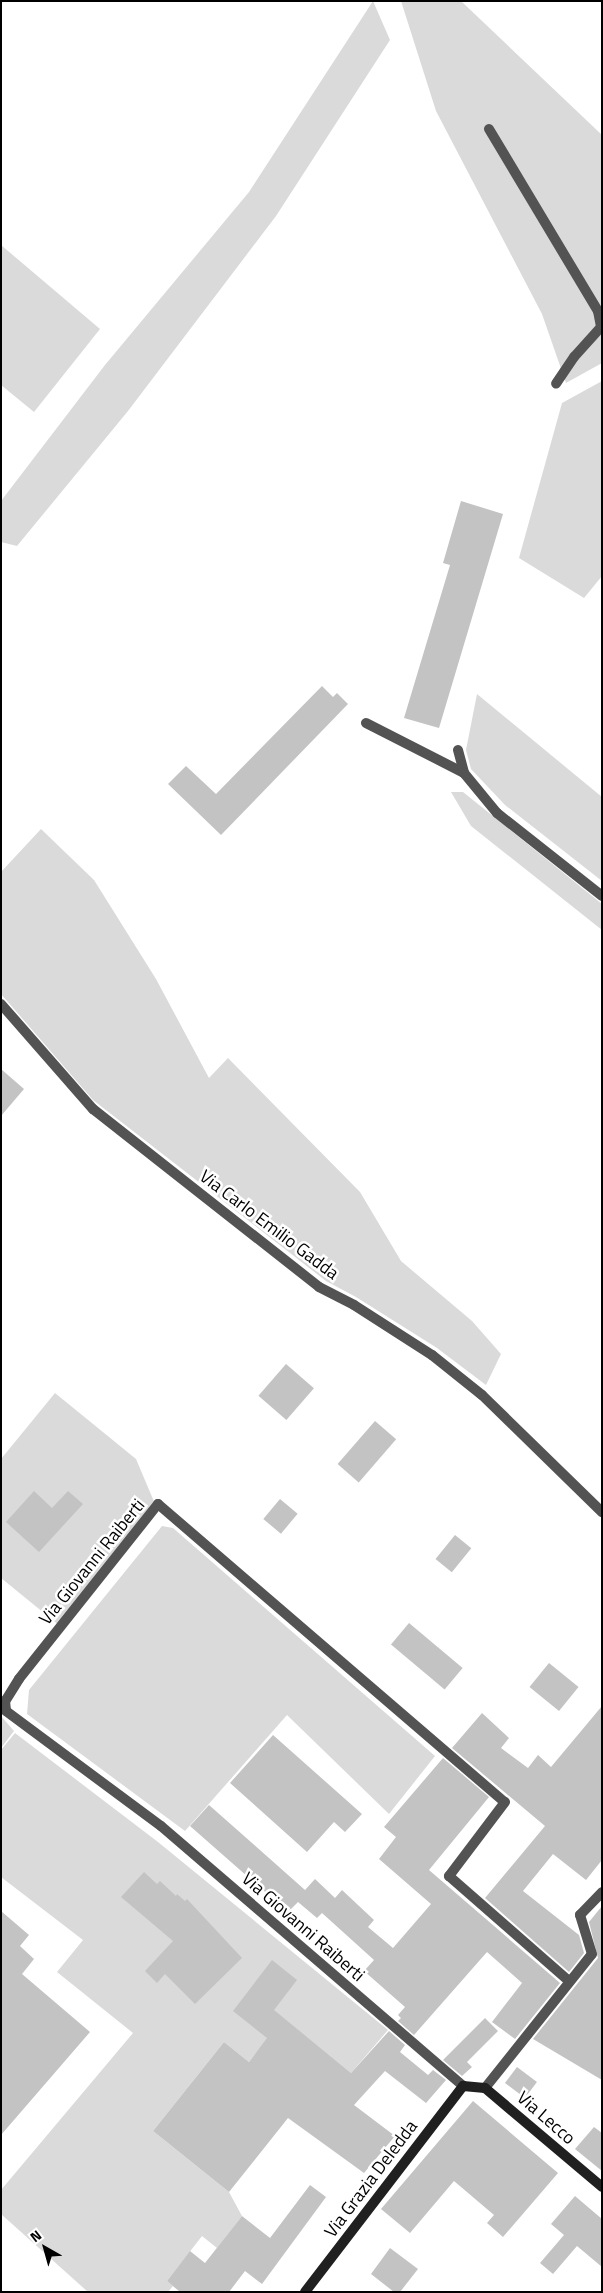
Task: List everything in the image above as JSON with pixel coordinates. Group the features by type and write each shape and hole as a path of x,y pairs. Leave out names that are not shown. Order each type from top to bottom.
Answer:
{"street":[{"path":"489,129 598,311 601,327 574,357 556,384"},
{"path":"366,722 464,773 497,813 602,896"},
{"path":"458,750 464,773"},
{"name":"Via Carlo Emilio Gadda","path":"1,1004 93,1110 319,1287 354,1305 432,1355 482,1396 602,1512"},
{"name":"Via Giovanni Raiberti","path":"463,2086 162,1826 6,1711 5,1701 20,1679 158,1504 506,1802 449,1876 569,1981"},
{"path":"463,2086 485,2088 592,1954 580,1915 602,1892"},
{"name":"Via Grazia Deledda","path":"306,2292 463,2086"},
{"name":"Via Lecco","path":"485,2088 602,2187"}],"shaded area":[{"path":"373,1 390,40 276,216 128,411 17,546 1,542 1,501 105,365 249,192"},
{"path":"401,1 461,1 602,135 602,363 566,383 542,314 436,111"},
{"path":"1,245 100,329 34,412 1,385"},
{"path":"602,381 602,576 584,598 519,558 562,403"},
{"path":"477,694 602,797 602,881 505,805 471,769 466,750"},
{"path":"451,792 463,792 602,904 602,930 471,826"},
{"path":"41,829 94,880 156,979 209,1078 228,1058 360,1192 401,1261 472,1321 501,1354 486,1385 437,1348 356,1297 326,1281 93,1100 1,994 1,872"},
{"path":"55,1393 136,1459 158,1511 60,1626 1,1578 1,1459"},
{"path":"162,1526 173,1528 435,1756 389,1814 287,1715 185,1831 27,1714 29,1690"},
{"path":"1,1716 14,1731 1,1748"},
{"path":"15,1733 158,1842 388,2030 351,2073 283,2018 249,2062 224,2042 153,2131 229,2192 242,2216 217,2248 202,2236 167,2281 173,2286 168,2292 88,2292 1,2214 1,2190 133,2033 57,1972 83,1940 1,1877 1,1750"}],"building":[{"path":"461,501 503,514 439,728 404,718 450,565 443,563"},
{"path":"322,686 333,697 337,693 348,704 221,835 168,784 186,766 216,794"},
{"path":"1,1069 24,1089 1,1116"},
{"path":"286,1364 314,1388 286,1420 258,1396"},
{"path":"375,1421 396,1439 359,1482 338,1464"},
{"path":"34,1491 52,1508 68,1491 83,1504 39,1552 6,1522"},
{"path":"280,1499 298,1514 281,1534 263,1519"},
{"path":"455,1535 471,1548 452,1572 435,1559"},
{"path":"409,1623 463,1668 445,1689 391,1644"},
{"path":"549,1663 579,1687 559,1711 529,1687"},
{"path":"602,1706 602,1860 586,1880 553,1854 523,1891 579,1935 584,1953 569,1972 485,1898 545,1826 452,1748 482,1713 509,1738 501,1748 528,1768 538,1755 551,1767"},
{"path":"273,1735 362,1814 345,1832 334,1822 307,1852 230,1783"},
{"path":"443,1758 489,1797 429,1870 560,1983 515,2039 492,2022 522,1983 487,1952 414,2035 398,2021 401,2018 398,2015 405,2007 364,1971 374,1960 322,1913 317,1918 298,1902 288,1912 190,1826 209,1805 305,1890 315,1879 335,1898 342,1890 374,1920 368,1927 393,1948 431,1904 379,1859 396,1837 384,1827"},
{"path":"144,1872 157,1884 160,1881 176,1896 177,1894 185,1901 187,1899 242,1958 195,2004 165,1974 157,1983 145,1971 173,1941 121,1897"},
{"path":"602,1906 602,2080 533,2039 598,1958 589,1922"},
{"path":"1,1911 29,1935 20,1946 34,1959 22,1974 90,2032 1,2135"},
{"path":"272,1960 297,1980 274,2010 351,2073 389,2031 405,2045 400,2052 428,2075 433,2070 446,2080 426,2103 385,2071 354,2105 395,2136 364,2173 288,2118 229,2192 153,2131 224,2042 249,2062 267,2038 233,2011"},
{"path":"485,2018 498,2031 467,2062 472,2067 462,2076 443,2060"},
{"path":"517,2067 537,2082 525,2098 505,2083"},
{"path":"473,2101 558,2173 503,2237 487,2223 494,2215 454,2181 410,2233 381,2209"},
{"path":"594,2127 602,2133 602,2171 575,2149"},
{"path":"310,2185 326,2197 262,2284 245,2271 229,2292 180,2292 167,2281 190,2251 205,2263 242,2216 270,2238"},
{"path":"575,2196 602,2219 602,2267 577,2246 553,2274 540,2263 564,2235 551,2224"},
{"path":"390,2248 418,2269 400,2292 394,2292 371,2274"}]}
